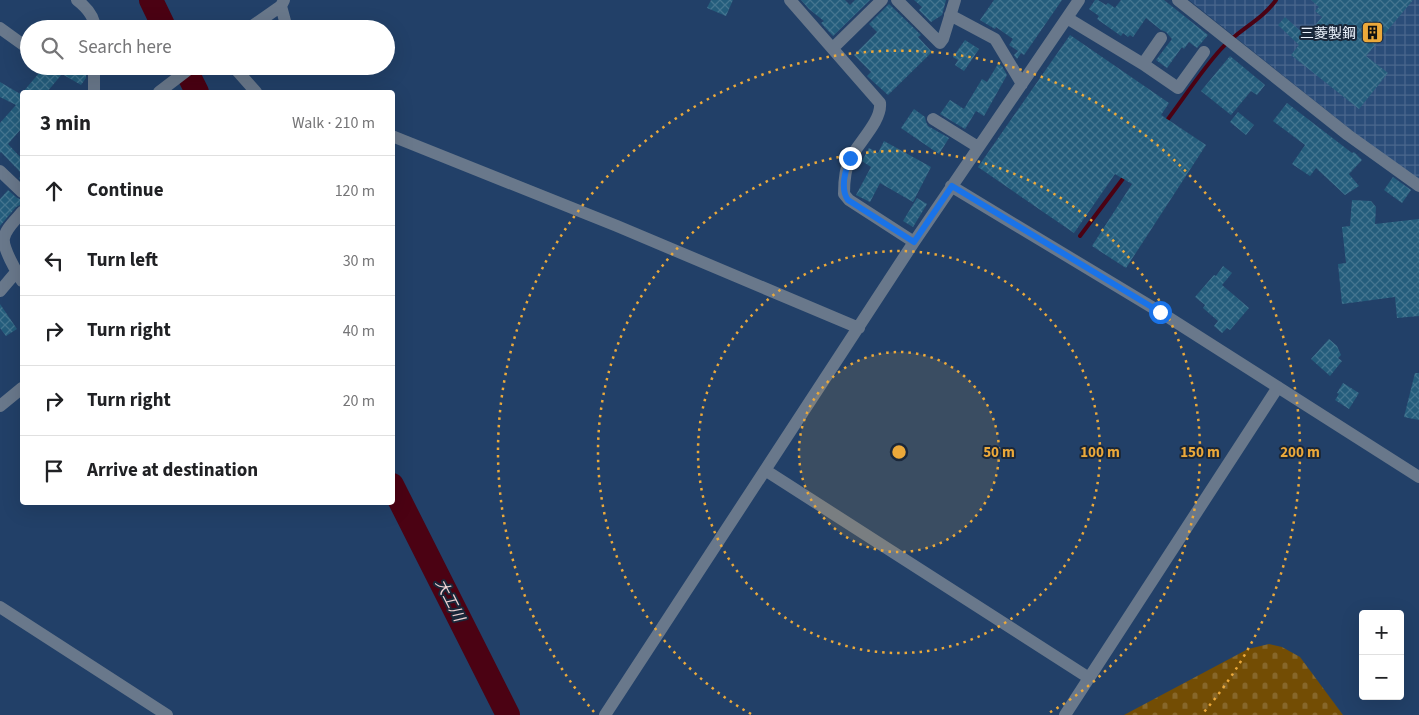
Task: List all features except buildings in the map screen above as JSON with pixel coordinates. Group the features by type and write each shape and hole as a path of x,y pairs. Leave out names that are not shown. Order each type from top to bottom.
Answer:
{"street":[{"path":"77,0 88,8 93,20"},
{"path":"790,0 880,103 878,116 850,158 846,170 844,194 848,200 914,242"},
{"path":"833,48 882,0"},
{"path":"897,0 940,43 943,39 955,0"},
{"path":"606,715 914,242 1079,0"},
{"path":"1178,0 1348,135 1419,186"},
{"path":"260,20 282,3 285,20"},
{"path":"950,15 995,39 1022,84"},
{"path":"1067,18 1143,64 1178,88 1204,52"},
{"path":"0,28 20,42"},
{"path":"1143,64 1161,38"},
{"path":"94,75 94,90"},
{"path":"161,90 181,75"},
{"path":"241,75 254,90"},
{"path":"933,119 978,147"},
{"path":"395,137 617,226 858,328"},
{"path":"0,171 20,190"},
{"path":"952,186 1160,312 1419,477"},
{"path":"0,291 20,276 5,246 4,239 7,230 20,214"},
{"path":"1065,715 1278,387"},
{"path":"0,406 20,390"},
{"path":"764,470 1089,678"},
{"path":"0,607 167,715"}],"shaded area":[{"name":"三菱製鋼","path":"1189,0 1419,0 1419,179 1375,149"}],"green space":[{"path":"1269,644 1282,647 1300,657 1343,715 1124,715 1248,649"}],"waterway":[{"name":"大工川","path":"151,0 161,20"},
{"path":"1165,123 1221,49 1264,13 1276,0"},
{"name":"大工川","path":"188,75 196,90"},
{"path":"1080,236 1125,176"},
{"name":"大工川","path":"395,491 508,715"}],"place":[{"name":"三菱製鋼","path":"1372,33"}],"route":[{"path":"850,158 844,187 844,194 848,200 914,242 952,186 1160,312"}]}
